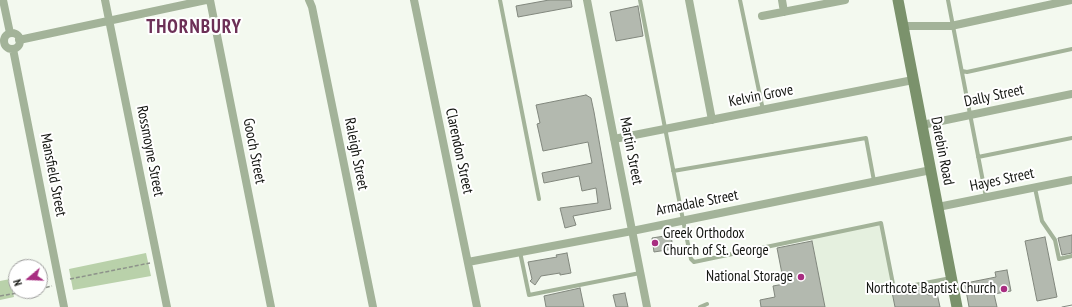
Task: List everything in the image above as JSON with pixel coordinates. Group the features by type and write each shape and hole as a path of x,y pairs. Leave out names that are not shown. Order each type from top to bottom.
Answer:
{"main road":[{"name":"Darebin Road","path":"898,0 957,307"}],"street":[{"path":"3,0 10,34"},
{"name":"Rossmoyne Street","path":"106,0 167,307"},
{"path":"19,40 206,0"},
{"name":"Gooch Street","path":"210,0 272,307"},
{"name":"Clarendon Street","path":"414,0 477,307"},
{"name":"Martin Street","path":"587,0 647,307"},
{"path":"690,0 712,120"},
{"path":"782,0 784,12"},
{"path":"762,16 845,0"},
{"path":"903,26 953,26 1071,0"},
{"name":"Raleigh Street","path":"311,2 373,307"},
{"path":"10,34 17,35 19,40 19,44 13,49 2,43 6,36 10,34"},
{"name":"Mansfield Street","path":"13,49 64,307"},
{"name":"Kelvin Grove","path":"614,139 913,80"},
{"name":"Dally Street","path":"922,125 1072,94"},
{"name":"Armadale Street","path":"468,262 632,231 931,170"},
{"name":"Hayes Street","path":"938,207 1072,180"}],"lane":[{"path":"500,0 539,199"},
{"path":"640,0 691,259 694,262 881,223 894,289 952,277"},
{"path":"740,0 763,110"},
{"path":"948,0 986,197"},
{"path":"962,71 967,72 1072,49"},
{"path":"673,171 866,138 874,182"},
{"path":"978,157 1072,138"},
{"path":"1035,187 1042,221 1054,240 1059,259 1072,256"},
{"path":"520,252 529,295 640,273"},
{"path":"700,307 707,304"}],"path":[{"path":"70,279 158,262"},
{"path":"48,287 60,284"}],"shaded area":[{"path":"881,223 895,307 825,307 812,239"}],"green space":[{"path":"146,253 151,276 73,290 69,269"},
{"path":"8,279 8,298 0,300 0,281"}],"building":[{"path":"549,0 571,0 572,7 518,17 516,6"},
{"path":"638,6 643,36 616,41 610,12"},
{"path":"586,95 591,98 611,209 573,216 576,225 565,228 560,208 598,203 596,188 582,191 579,176 544,183 542,173 592,163 588,142 543,151 537,124 540,123 536,105"},
{"path":"671,235 673,249 654,252 652,238"},
{"path":"1072,235 1072,253 1062,255 1058,238"},
{"path":"1045,237 1057,297 1037,301 1025,241"},
{"name":"National Storage","path":"812,241 825,307 761,307 760,300 775,297 773,286 784,284 777,248"},
{"path":"567,253 571,273 541,276 535,285 530,281 532,279 528,262 557,257 556,255"},
{"path":"1007,270 1011,291 994,294 997,307 969,307 965,285 966,283 996,277 995,272"},
{"path":"926,286 928,295 937,293 940,307 895,307 892,292"},
{"path":"580,288 584,307 546,307 544,296"},
{"path":"625,293 628,307 616,307 613,295"}],"tram line":[{"path":"1062,307 1072,305"}],"place":[{"name":"Greek Orthodox Church of St. George","path":"655,243"},
{"name":"National Storage","path":"801,277"},
{"name":"Northcote Baptist Church","path":"1004,289"}],"district":[{"name":"THORNBURY","path":"194,28"}]}
